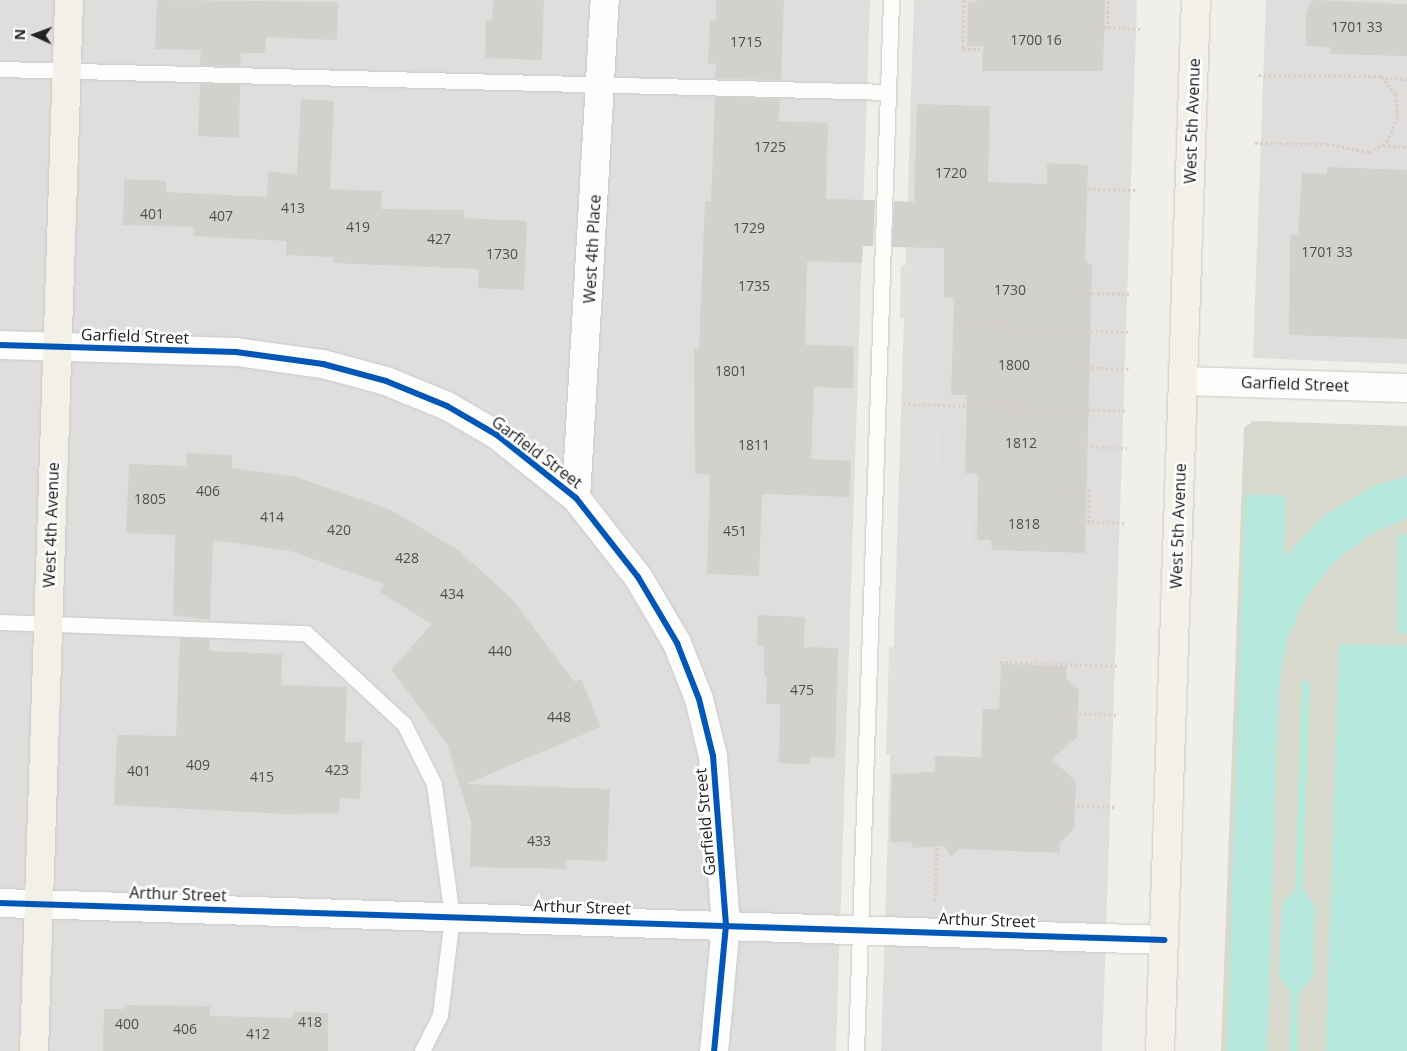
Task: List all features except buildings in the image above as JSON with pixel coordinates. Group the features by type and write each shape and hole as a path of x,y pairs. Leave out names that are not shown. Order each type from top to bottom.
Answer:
{"main road":[{"name":"West 4th Avenue","path":"34,1051 69,0"},
{"name":"West 5th Avenue","path":"1160,1051 1196,0"}],"street":[{"name":"West 4th Place","path":"576,498 606,0"},
{"name":"Garfield Street","path":"0,345 245,353 323,364 386,381 447,406 497,436 576,498 638,577 677,642 698,699 720,809 726,925 714,1051"},
{"name":"Garfield Street","path":"1183,381 1407,388"},
{"name":"Arthur Street","path":"0,903 1164,940"}],"lane":[{"path":"856,1051 880,404 891,0"},
{"path":"0,69 68,72 602,82 888,92"},
{"path":"0,622 306,633 404,724 434,784 452,917 440,1015 422,1051"}],"path":[{"path":"964,0 963,49 983,50"},
{"path":"978,0 984,0"},
{"path":"1107,28 1108,0"},
{"path":"1093,27 1140,29"},
{"path":"1257,75 1333,77 1357,73 1384,78 1407,79"},
{"path":"1382,146 1398,111 1396,94 1384,78"},
{"path":"1255,143 1327,144 1369,152 1382,146 1407,147"},
{"path":"1088,188 1135,190"},
{"path":"1077,293 1131,294"},
{"path":"966,326 1130,332"},
{"path":"1076,367 1129,369"},
{"path":"880,404 1128,412"},
{"path":"1076,446 1127,448"},
{"path":"1058,488 1089,490 1089,522"},
{"path":"1072,521 1124,523"},
{"path":"1000,662 1120,666"},
{"path":"1064,713 1118,715"},
{"path":"1062,805 1115,807"},
{"path":"934,932 936,843"}],"shaded area":[{"path":"0,0 870,0 836,1051 0,1051"},
{"path":"914,0 1137,0 1102,1051 881,1051"},
{"path":"921,0 960,3 959,52 983,53 981,106 917,104"},
{"path":"1266,0 1407,0 1407,364 1253,358"},
{"path":"901,265 943,266 942,319 900,318"},
{"path":"906,332 944,334 941,402 904,400"},
{"path":"906,408 942,410 939,476 904,475"},
{"path":"1253,421 1407,426 1407,1051 1221,1051 1244,428"},
{"path":"1407,476 1407,518 1371,534 1334,562 1306,598 1287,640 1279,686 1267,1051 1227,1051 1245,494 1285,495 1284,557 1326,514 1374,486"},
{"path":"904,481 974,484 972,551 902,548"},
{"path":"1398,535 1407,535 1407,633 1397,634"},
{"path":"1339,644 1407,646 1407,1051 1326,1051"},
{"path":"889,647 983,651 980,757 886,754"},
{"path":"1302,681 1310,682 1303,889 1315,906 1313,977 1299,992 1297,1051 1289,1051 1291,992 1279,976 1282,905 1295,889"}],"cycle path":[{"path":"0,345 236,352 323,364 386,381 447,406 497,435 576,498 638,577 677,643 699,699 713,756 726,925 714,1051"},
{"path":"0,903 1164,940"}]}
